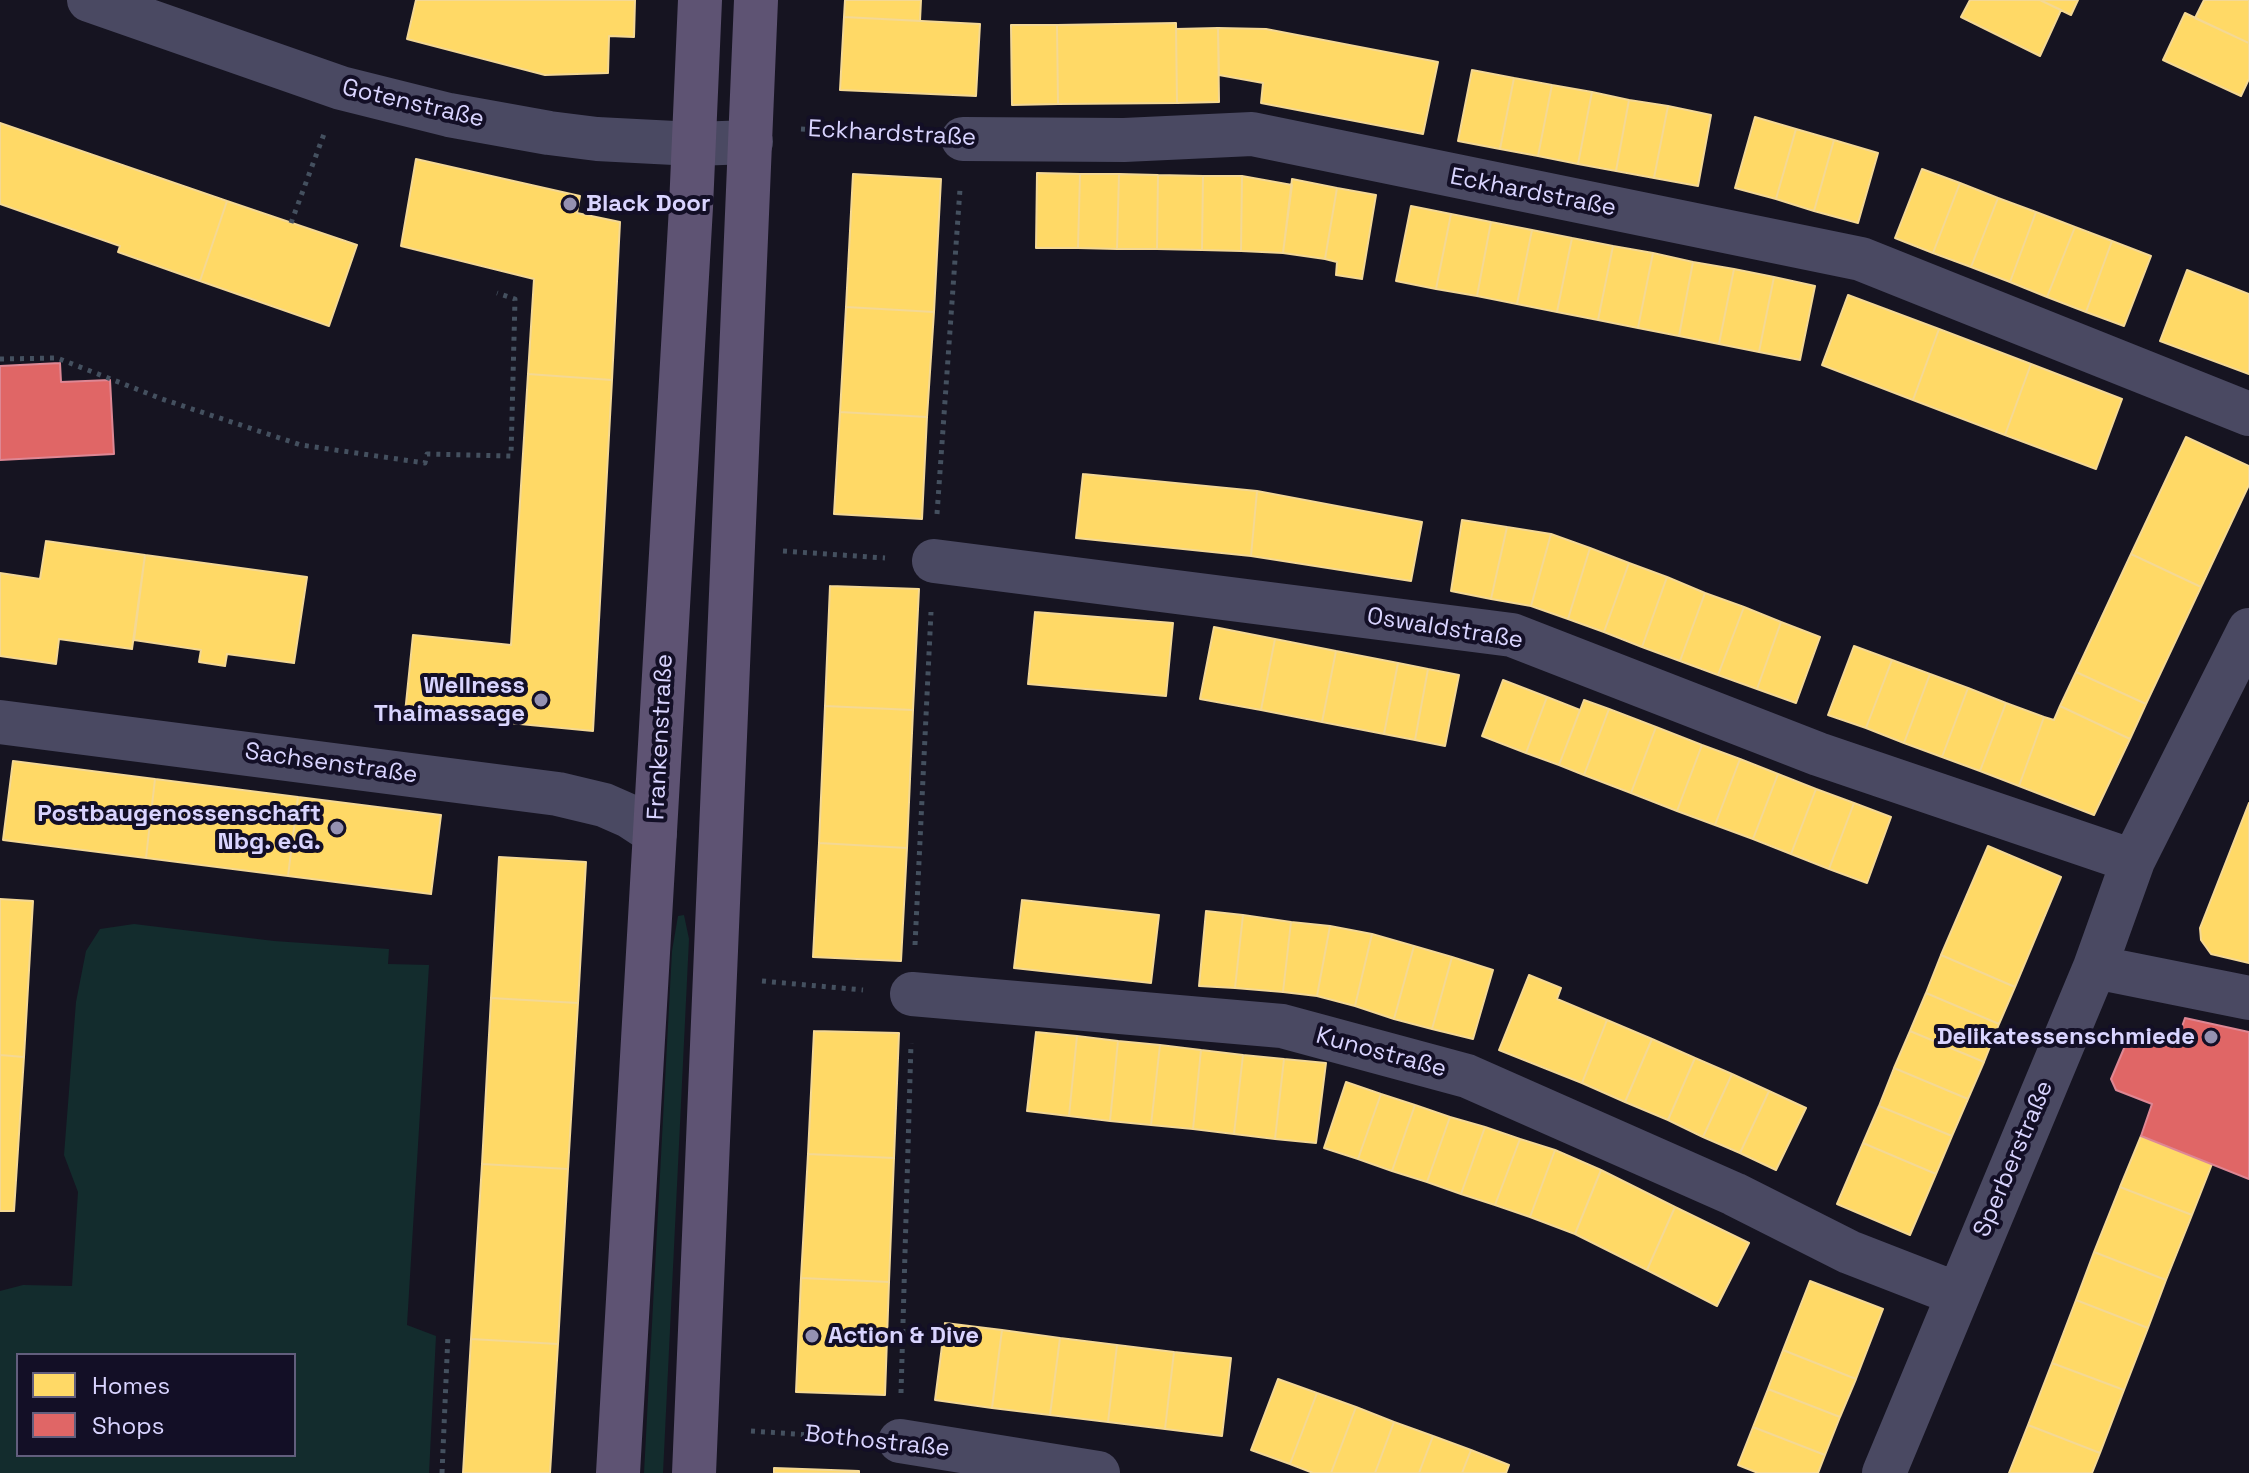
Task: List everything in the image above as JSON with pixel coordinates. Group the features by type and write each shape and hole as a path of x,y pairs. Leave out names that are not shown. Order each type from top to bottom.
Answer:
{"main road":[{"name":"Frankenstraße","path":"618,1473 700,0"},
{"path":"694,1473 769,135 756,0"}],"street":[{"name":"Gotenstraße","path":"89,0 341,88 449,115 597,139 694,144 769,135"},
{"name":"Eckhardstraße","path":"963,139 1124,140 1252,134 1861,259 2249,414"},
{"name":"Oswaldstraße","path":"934,561 1512,635 1818,754 2133,861"},
{"name":"Sperberstraße","path":"1884,1473 2095,967 2133,861 2249,630"},
{"name":"Sachsenstraße","path":"0,722 558,794 604,805 655,833"},
{"path":"2095,967 2249,998"},
{"name":"Kunostraße","path":"912,994 1282,1026 1467,1076 1734,1194 1849,1252 1957,1294"},
{"name":"Bothostraße","path":"900,1441 1098,1473"}],"path":[{"path":"291,223 341,88"},
{"name":"Eckhardstraße","path":"769,135 963,139"},
{"path":"900,1441 912,994 934,561 963,139"},
{"path":"0,359 57,358 162,399 301,445 425,463 427,454 511,456 515,299 497,293"},
{"path":"770,551 934,561"},
{"path":"760,981 912,994"},
{"path":"442,1473 448,1334"},
{"name":"Bothostraße","path":"751,1431 900,1441"}],"green space":[{"path":"684,915 689,939 663,1473 644,1473 672,951 678,916"},
{"path":"134,924 274,941 389,949 388,964 429,965 407,1325 436,1336 429,1473 0,1473 0,1291 23,1285 72,1286 78,1192 64,1155 76,1002 86,951 100,929"}],"building: Homes":[{"path":"416,0 635,0 634,37 609,36 608,73 545,75 407,39"},
{"path":"845,0 921,0 920,21 844,17"},
{"path":"1970,0 2040,0 2061,10 2040,56 1961,17"},
{"path":"2040,0 2078,0 2071,15"},
{"path":"2204,0 2249,0 2249,43 2195,18"},
{"path":"2185,13 2249,43 2249,79 2241,96 2163,60"},
{"path":"844,17 980,24 976,96 840,90"},
{"path":"1176,23 1177,103 1058,104 1057,25"},
{"path":"1011,25 1057,25 1058,104 1012,105"},
{"path":"1218,28 1266,29 1438,62 1423,134 1261,103 1263,83 1219,75"},
{"path":"1218,28 1219,102 1177,103 1176,29"},
{"path":"1472,70 1514,78 1500,149 1458,141"},
{"path":"1514,78 1552,85 1538,156 1500,149"},
{"path":"1552,85 1592,92 1578,164 1538,156"},
{"path":"1592,92 1629,100 1616,171 1578,164"},
{"path":"1629,100 1668,106 1654,178 1616,171"},
{"path":"1668,106 1711,115 1698,186 1654,178"},
{"path":"1755,117 1796,129 1776,199 1735,188"},
{"path":"0,123 227,201 200,281 118,252 120,246 0,204"},
{"path":"1796,129 1834,140 1814,211 1776,199"},
{"path":"1834,140 1878,153 1858,223 1814,211"},
{"path":"416,159 580,196 577,213 620,222 612,380 528,374 534,279 401,246"},
{"path":"1922,169 1960,183 1933,253 1895,238"},
{"path":"1037,173 1080,174 1078,248 1036,248"},
{"path":"853,174 941,179 934,312 846,307"},
{"path":"1080,174 1119,174 1117,249 1078,248"},
{"path":"1119,174 1158,175 1157,249 1117,249"},
{"path":"1158,175 1203,176 1202,250 1157,249"},
{"path":"1203,176 1242,176 1241,251 1202,250"},
{"path":"1242,176 1292,185 1283,253 1241,251"},
{"path":"1292,179 1337,188 1325,259 1283,253"},
{"path":"1960,183 1998,198 1971,267 1933,253"},
{"path":"1337,188 1376,195 1362,279 1336,275 1337,262 1325,259"},
{"path":"1998,198 2036,212 2010,282 1971,267"},
{"path":"227,201 357,245 329,326 200,281"},
{"path":"1411,206 1451,214 1436,289 1396,281"},
{"path":"2036,212 2075,227 2047,297 2010,282"},
{"path":"1451,214 1491,222 1477,296 1436,289"},
{"path":"1491,222 1532,230 1517,304 1477,296"},
{"path":"2075,227 2112,241 2086,312 2047,297"},
{"path":"1532,230 1572,238 1557,312 1517,304"},
{"path":"1572,238 1613,246 1598,320 1557,312"},
{"path":"2112,241 2151,256 2124,326 2086,312"},
{"path":"1613,246 1653,253 1638,328 1598,320"},
{"path":"1653,253 1693,262 1679,336 1638,328"},
{"path":"1693,262 1734,269 1719,344 1679,336"},
{"path":"1734,269 1774,277 1759,352 1719,344"},
{"path":"2187,270 2249,294 2249,374 2160,341"},
{"path":"1774,277 1815,286 1800,360 1759,352"},
{"path":"1848,295 1939,329 1913,400 1822,365"},
{"path":"846,307 934,312 927,417 840,412"},
{"path":"1939,329 2031,364 2005,435 1913,400"},
{"path":"2031,364 2122,399 2096,469 2005,435"},
{"path":"528,374 612,380 593,731 405,713 413,635 511,645"},
{"path":"840,412 927,417 922,519 834,514"},
{"path":"2186,437 2249,466 2249,485 2201,587 2131,554"},
{"path":"1083,474 1257,491 1251,556 1076,538"},
{"path":"1257,491 1422,522 1411,581 1251,556"},
{"path":"1462,520 1507,527 1491,599 1451,591"},
{"path":"1507,527 1551,534 1531,606 1491,599"},
{"path":"1551,534 1590,548 1568,619 1531,606"},
{"path":"46,541 145,555 132,649 59,639 56,664 0,656 0,573 40,579"},
{"path":"1590,548 1629,563 1604,632 1568,619"},
{"path":"2131,554 2201,587 2146,704 2076,672"},
{"path":"145,555 307,577 294,663 227,654 225,666 199,662 201,650 134,640"},
{"path":"1629,563 1667,577 1642,647 1604,632"},
{"path":"1667,577 1705,593 1680,661 1642,647"},
{"path":"830,586 919,589 913,710 825,706"},
{"path":"1705,593 1744,607 1718,675 1680,661"},
{"path":"1744,607 1781,622 1757,689 1718,675"},
{"path":"1035,612 1173,623 1166,696 1028,684"},
{"path":"1781,622 1820,637 1796,703 1757,689"},
{"path":"1214,627 1275,639 1261,710 1200,699"},
{"path":"1275,639 1336,651 1322,722 1261,710"},
{"path":"1854,646 1892,660 1866,728 1828,715"},
{"path":"1336,651 1398,663 1384,734 1322,722"},
{"path":"1892,660 1930,674 1904,743 1866,728"},
{"path":"1398,663 1428,669 1415,740 1384,734"},
{"path":"1428,669 1459,675 1445,746 1415,740"},
{"path":"2076,672 2146,704 2130,739 2060,706"},
{"path":"1930,674 1968,688 1942,757 1904,743"},
{"path":"1503,680 1547,697 1526,753 1482,736"},
{"path":"1968,688 2006,703 1980,771 1942,757"},
{"path":"1547,697 1580,710 1559,765 1526,753"},
{"path":"1584,700 1609,709 1584,775 1559,765"},
{"path":"2006,703 2044,717 2019,786 1980,771"},
{"path":"825,706 913,710 907,848 819,843"},
{"path":"2060,706 2130,739 2094,815 2019,786 2044,717 2054,720"},
{"path":"1609,709 1656,727 1631,793 1584,775"},
{"path":"1656,727 1702,745 1677,811 1631,793"},
{"path":"1702,745 1740,759 1715,825 1677,811"},
{"path":"1740,759 1778,774 1753,839 1715,825"},
{"path":"13,761 155,779 146,858 3,840"},
{"path":"1778,774 1816,789 1791,854 1753,839"},
{"path":"155,779 298,797 288,876 146,858"},
{"path":"1816,789 1854,803 1829,869 1791,854"},
{"path":"298,797 441,815 431,894 288,876"},
{"path":"1854,803 1891,817 1867,883 1829,869"},
{"path":"2249,803 2249,963 2211,954 2201,940 2200,928"},
{"path":"819,843 907,848 901,961 813,957"},
{"path":"1988,846 2061,877 2015,987 1941,955"},
{"path":"499,857 586,862 578,1003 491,998"},
{"path":"0,899 33,901 24,1057 0,1055"},
{"path":"1022,900 1159,915 1151,983 1014,968"},
{"path":"1206,911 1243,915 1235,988 1199,986"},
{"path":"1243,915 1291,922 1283,992 1235,988"},
{"path":"1291,922 1330,926 1317,996 1283,992"},
{"path":"1330,926 1372,934 1355,1006 1317,996"},
{"path":"1372,934 1414,946 1394,1019 1355,1006"},
{"path":"1414,946 1452,957 1432,1029 1394,1019"},
{"path":"1941,955 2015,987 1999,1024 1926,993"},
{"path":"1452,957 1493,970 1473,1039 1432,1029"},
{"path":"1529,975 1561,988 1557,999 1607,1020 1582,1083 1499,1050"},
{"path":"1926,993 1999,1024 1984,1062 1910,1031"},
{"path":"491,998 578,1003 568,1169 482,1164"},
{"path":"1607,1020 1652,1039 1625,1102 1582,1083"},
{"path":"814,1031 899,1033 894,1158 808,1154"},
{"path":"1910,1031 1984,1062 1968,1099 1894,1068"},
{"path":"1036,1032 1077,1036 1069,1116 1027,1111"},
{"path":"1077,1036 1118,1041 1110,1121 1069,1116"},
{"path":"1652,1039 1695,1058 1668,1120 1625,1102"},
{"path":"1118,1041 1160,1045 1151,1125 1110,1121"},
{"path":"1160,1045 1201,1050 1193,1129 1151,1125"},
{"path":"1201,1050 1243,1055 1234,1134 1193,1129"},
{"path":"0,1055 24,1057 14,1211 0,1211"},
{"path":"1243,1055 1284,1059 1275,1139 1234,1134"},
{"path":"1695,1058 1732,1074 1703,1137 1668,1120"},
{"path":"1284,1059 1326,1063 1316,1143 1275,1139"},
{"path":"1894,1068 1968,1099 1952,1136 1879,1106"},
{"path":"1732,1074 1769,1091 1740,1153 1703,1137"},
{"path":"1346,1082 1381,1094 1358,1159 1324,1148"},
{"path":"1769,1091 1806,1108 1776,1170 1740,1153"},
{"path":"1381,1094 1415,1105 1392,1171 1358,1159"},
{"path":"1415,1105 1450,1117 1427,1182 1392,1171"},
{"path":"1879,1106 1952,1136 1936,1174 1863,1143"},
{"path":"1450,1117 1485,1127 1461,1194 1427,1182"},
{"path":"1485,1127 1520,1139 1495,1205 1461,1194"},
{"path":"2141,1136 2212,1164 2192,1215 2120,1187"},
{"path":"1520,1139 1555,1150 1530,1217 1495,1205"},
{"path":"1863,1143 1936,1174 1910,1235 1837,1204"},
{"path":"1555,1150 1601,1170 1575,1234 1530,1217"},
{"path":"808,1154 894,1158 889,1282 801,1278"},
{"path":"482,1164 568,1169 558,1344 471,1339"},
{"path":"1601,1170 1675,1207 1647,1270 1575,1234"},
{"path":"2120,1187 2192,1215 2166,1280 2094,1252"},
{"path":"1675,1207 1749,1243 1717,1306 1647,1270"},
{"path":"2094,1252 2166,1280 2148,1328 2076,1300"},
{"path":"801,1278 889,1282 885,1395 796,1392"},
{"path":"1810,1281 1883,1309 1856,1379 1783,1350"},
{"path":"2076,1300 2148,1328 2124,1390 2052,1363"},
{"path":"945,1323 1002,1330 992,1408 935,1400"},
{"path":"1002,1330 1060,1338 1050,1415 992,1408"},
{"path":"1060,1338 1117,1345 1108,1422 1050,1415"},
{"path":"471,1339 558,1344 550,1473 463,1473"},
{"path":"1117,1345 1174,1352 1165,1429 1108,1422"},
{"path":"1783,1350 1856,1379 1840,1417 1768,1389"},
{"path":"1174,1352 1231,1358 1222,1436 1165,1429"},
{"path":"2052,1363 2124,1390 2100,1453 2028,1425"},
{"path":"1278,1379 1317,1393 1290,1464 1251,1450"},
{"path":"1768,1389 1840,1417 1825,1455 1753,1427"},
{"path":"1317,1393 1356,1407 1331,1473 1313,1473 1290,1464"},
{"path":"1356,1407 1394,1422 1375,1473 1331,1473"},
{"path":"1394,1422 1433,1436 1419,1473 1375,1473"},
{"path":"2028,1425 2100,1453 2092,1473 2009,1473"},
{"path":"1753,1427 1825,1455 1818,1473 1758,1473 1738,1465"},
{"path":"1433,1436 1471,1450 1462,1473 1419,1473"},
{"path":"1471,1450 1509,1465 1506,1473 1462,1473"},
{"path":"774,1468 859,1471 859,1473 774,1473"}],"building: Shops":[{"path":"60,363 61,382 110,380 114,454 0,460 0,366"},
{"path":"2185,1018 2249,1032 2249,1179 2141,1136 2152,1104 2116,1090 2111,1079 2125,1046 2136,1033 2148,1029 2178,1038"}],"place":[{"name":"Black Door","path":"570,204"},
{"name":"Wellness Thaimassage","path":"541,700"},
{"name":"Postbaugenossenschaft Nbg. e.G.","path":"337,828"},
{"name":"Delikatessenschmiede","path":"2211,1037"},
{"name":"Action & Dive","path":"812,1336"}]}
